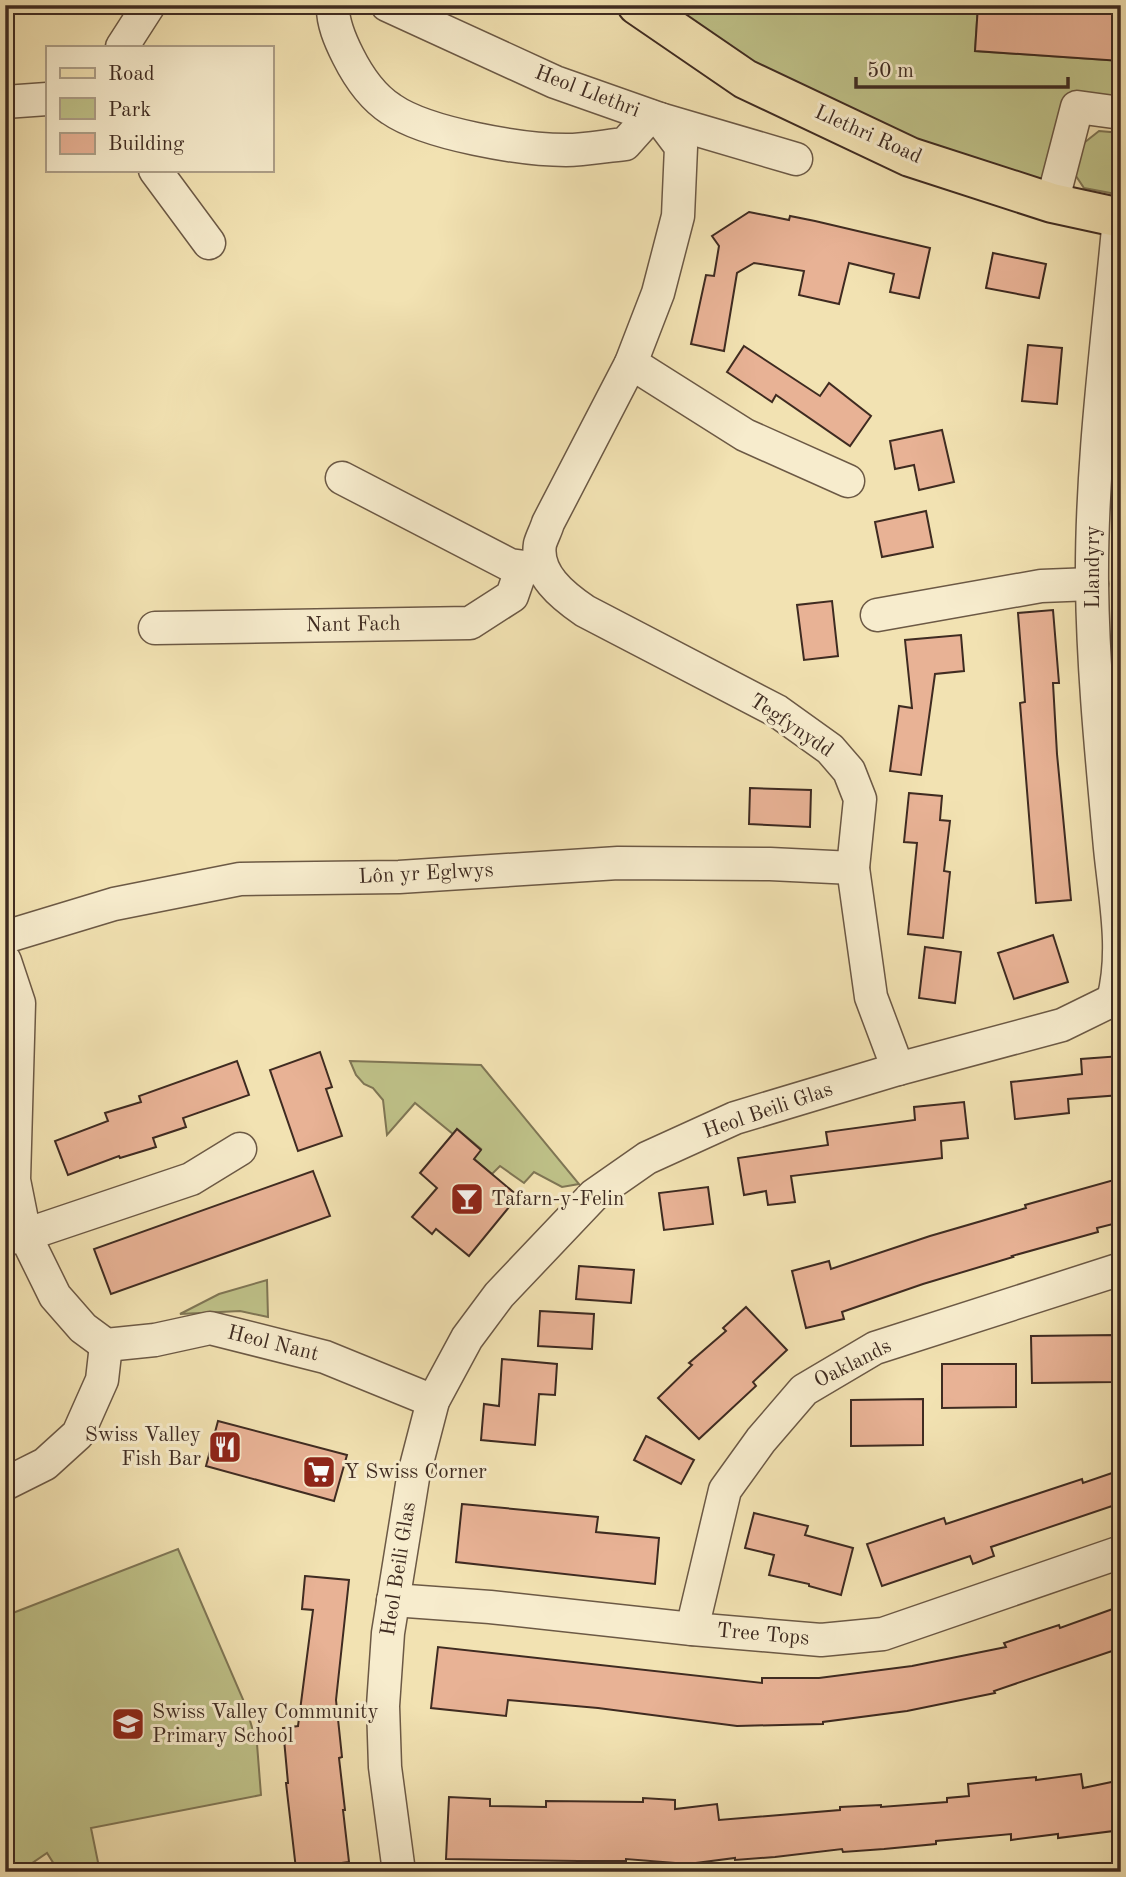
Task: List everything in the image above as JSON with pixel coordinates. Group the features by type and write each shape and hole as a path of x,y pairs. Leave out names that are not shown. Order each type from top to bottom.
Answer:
{"main road":[{"name":"Llethri Road","path":"637,5 745,79 910,157 1052,203 1120,218"}],"street":[{"path":"123,46 149,5"},
{"path":"332,5 332,16 359,79 391,109 435,129 510,145 567,150 625,144 655,117 681,147 678,216 658,293 631,363 548,523 532,568 510,565 342,478"},
{"name":"Heol Llethri","path":"387,5 555,82 655,117 796,159"},
{"path":"5,102 46,99"},
{"path":"1052,203 1077,107 1121,113"},
{"path":"156,172 209,243"},
{"name":"Llandyry","path":"898,1069 1062,1025 1117,999 1121,978 1120,919 1112,867 1096,689 1107,628 1092,584 1108,469 1120,218"},
{"path":"631,363 745,435 848,481"},
{"name":"Nant Fach","path":"155,628 470,623 512,596 532,568"},
{"name":"Tegfynydd","path":"532,568 563,596 585,611 777,711 830,748 849,771 860,799 853,868 871,997 898,1069"},
{"path":"877,615 1041,586 1092,584"},
{"name":"Lôn yr Eglwys","path":"5,937 114,904 240,878 399,877 618,863 770,864 853,868"},
{"path":"5,961 19,1003 15,1237 55,1296 83,1328 106,1345 102,1380 78,1434 45,1464 5,1484"},
{"name":"Heol Beili Glas","path":"399,1872 384,1755 383,1706 393,1600 413,1478 433,1401 492,1291 594,1195 648,1158 735,1118 898,1069"},
{"path":"15,1237 191,1179 240,1149"},
{"name":"Oaklands","path":"692,1629 726,1490 761,1440 804,1390 875,1348 1121,1269"},
{"name":"Heol Nant","path":"106,1345 155,1340 210,1328 325,1357 433,1401"},
{"name":"Tree Tops","path":"393,1600 821,1640 883,1634 1121,1552"}],"green space":[{"path":"637,5 978,5 975,51 1121,61 1121,113 1077,108 1052,203 910,157"},
{"path":"1099,131 1121,133 1121,195 1084,188 1074,173 1080,146"},
{"path":"350,1061 481,1065 579,1184 562,1187 534,1172 524,1183 500,1166 492,1174 474,1159 481,1149 457,1129 453,1134 415,1103 387,1135 383,1100 356,1075"},
{"path":"267,1280 268,1317 240,1311 180,1314 219,1294"},
{"name":"Swiss Valley Community Primary School","path":"178,1549 245,1704 257,1744 261,1795 91,1828 100,1872 59,1872 47,1853 19,1872 5,1872 5,1616"}],"building":[{"path":"978,5 1121,5 1121,61 975,51"},
{"path":"749,212 789,220 790,216 930,248 919,298 890,292 894,274 849,263 839,304 799,295 804,271 754,263 737,273 724,351 691,344 706,275 714,276 719,246 712,236"},
{"path":"993,253 1046,264 1039,298 986,288"},
{"path":"1028,345 1062,348 1057,404 1022,401"},
{"path":"744,346 820,396 829,383 871,416 850,446 776,395 772,402 727,372"},
{"path":"942,430 954,482 919,490 914,465 895,469 890,441"},
{"path":"926,511 933,547 882,557 875,522"},
{"path":"832,601 838,656 804,660 797,605"},
{"path":"1053,610 1059,683 1053,683 1057,754 1071,900 1036,903 1020,703 1025,702 1018,613"},
{"path":"961,635 964,671 935,674 921,775 890,771 899,706 912,708 905,640"},
{"path":"750,788 811,790 810,827 749,824"},
{"path":"909,793 942,796 940,820 950,821 944,871 950,872 943,938 908,934 917,843 904,842"},
{"path":"1053,935 1068,982 1014,999 998,953"},
{"path":"925,947 961,952 955,1003 919,998"},
{"path":"320,1052 332,1087 326,1089 342,1136 298,1151 270,1070"},
{"path":"1121,1056 1121,1095 1068,1099 1069,1113 1015,1119 1011,1082 1082,1074 1081,1059"},
{"path":"237,1061 249,1095 183,1118 186,1127 153,1138 156,1147 120,1158 119,1156 68,1175 55,1141 108,1121 105,1113 141,1102 139,1096"},
{"path":"964,1102 968,1138 941,1141 942,1158 791,1176 795,1202 768,1205 766,1191 744,1195 738,1158 828,1145 826,1132 915,1120 914,1107"},
{"path":"457,1129 481,1150 474,1159 518,1196 469,1256 436,1229 432,1234 412,1217 437,1188 420,1173"},
{"path":"313,1171 330,1216 111,1294 94,1249"},
{"path":"1121,1178 1121,1222 1097,1228 1098,1232 923,1284 842,1312 844,1319 806,1328 792,1271 829,1261 831,1269 1026,1208 1025,1205"},
{"path":"708,1187 713,1224 664,1230 659,1193"},
{"path":"579,1266 634,1270 631,1303 576,1299"},
{"path":"746,1307 787,1350 753,1382 756,1386 699,1439 658,1398 692,1365 689,1363 726,1331 723,1328"},
{"path":"540,1311 594,1314 592,1349 538,1346"},
{"path":"1114,1335 1115,1382 1032,1383 1031,1336"},
{"path":"502,1359 557,1364 555,1395 539,1394 535,1445 481,1440 484,1404 499,1406"},
{"path":"942,1364 1016,1364 1016,1407 942,1408"},
{"path":"923,1399 923,1445 851,1446 851,1400"},
{"path":"218,1421 347,1455 334,1501 206,1466"},
{"path":"646,1436 694,1460 681,1484 634,1460"},
{"path":"1121,1470 1121,1503 991,1547 994,1556 973,1564 970,1556 882,1586 867,1544 944,1518 946,1524 1082,1479 1083,1483"},
{"path":"462,1504 598,1517 596,1532 659,1538 655,1584 456,1562"},
{"path":"754,1513 808,1526 805,1535 853,1548 841,1595 769,1575 774,1555 745,1548"},
{"path":"305,1576 349,1580 336,1700 349,1862 296,1869 283,1728 298,1726 313,1610 302,1609"},
{"path":"1121,1606 1121,1648 994,1691 995,1693 907,1711 823,1724 737,1726 598,1708 508,1700 506,1716 431,1708 438,1647 762,1683 762,1678 819,1678 912,1666 1006,1647 1004,1643 1059,1625 1060,1628"},
{"path":"1081,1774 1083,1788 1121,1780 1121,1830 1058,1838 1058,1834 1011,1840 1011,1834 884,1849 843,1852 842,1849 688,1864 626,1859 446,1859 449,1797 490,1799 490,1806 546,1807 546,1801 643,1802 643,1798 675,1800 675,1809 717,1804 719,1820 840,1810 840,1807 947,1802 947,1798 969,1796 968,1784"}],"place":[{"name":"Tafarn-y-Felin","path":"467,1199"},
{"name":"Swiss Valley Fish Bar","path":"225,1447"},
{"name":"Y Swiss Corner","path":"319,1472"},
{"name":"Swiss Valley Community Primary School","path":"128,1724"}]}
